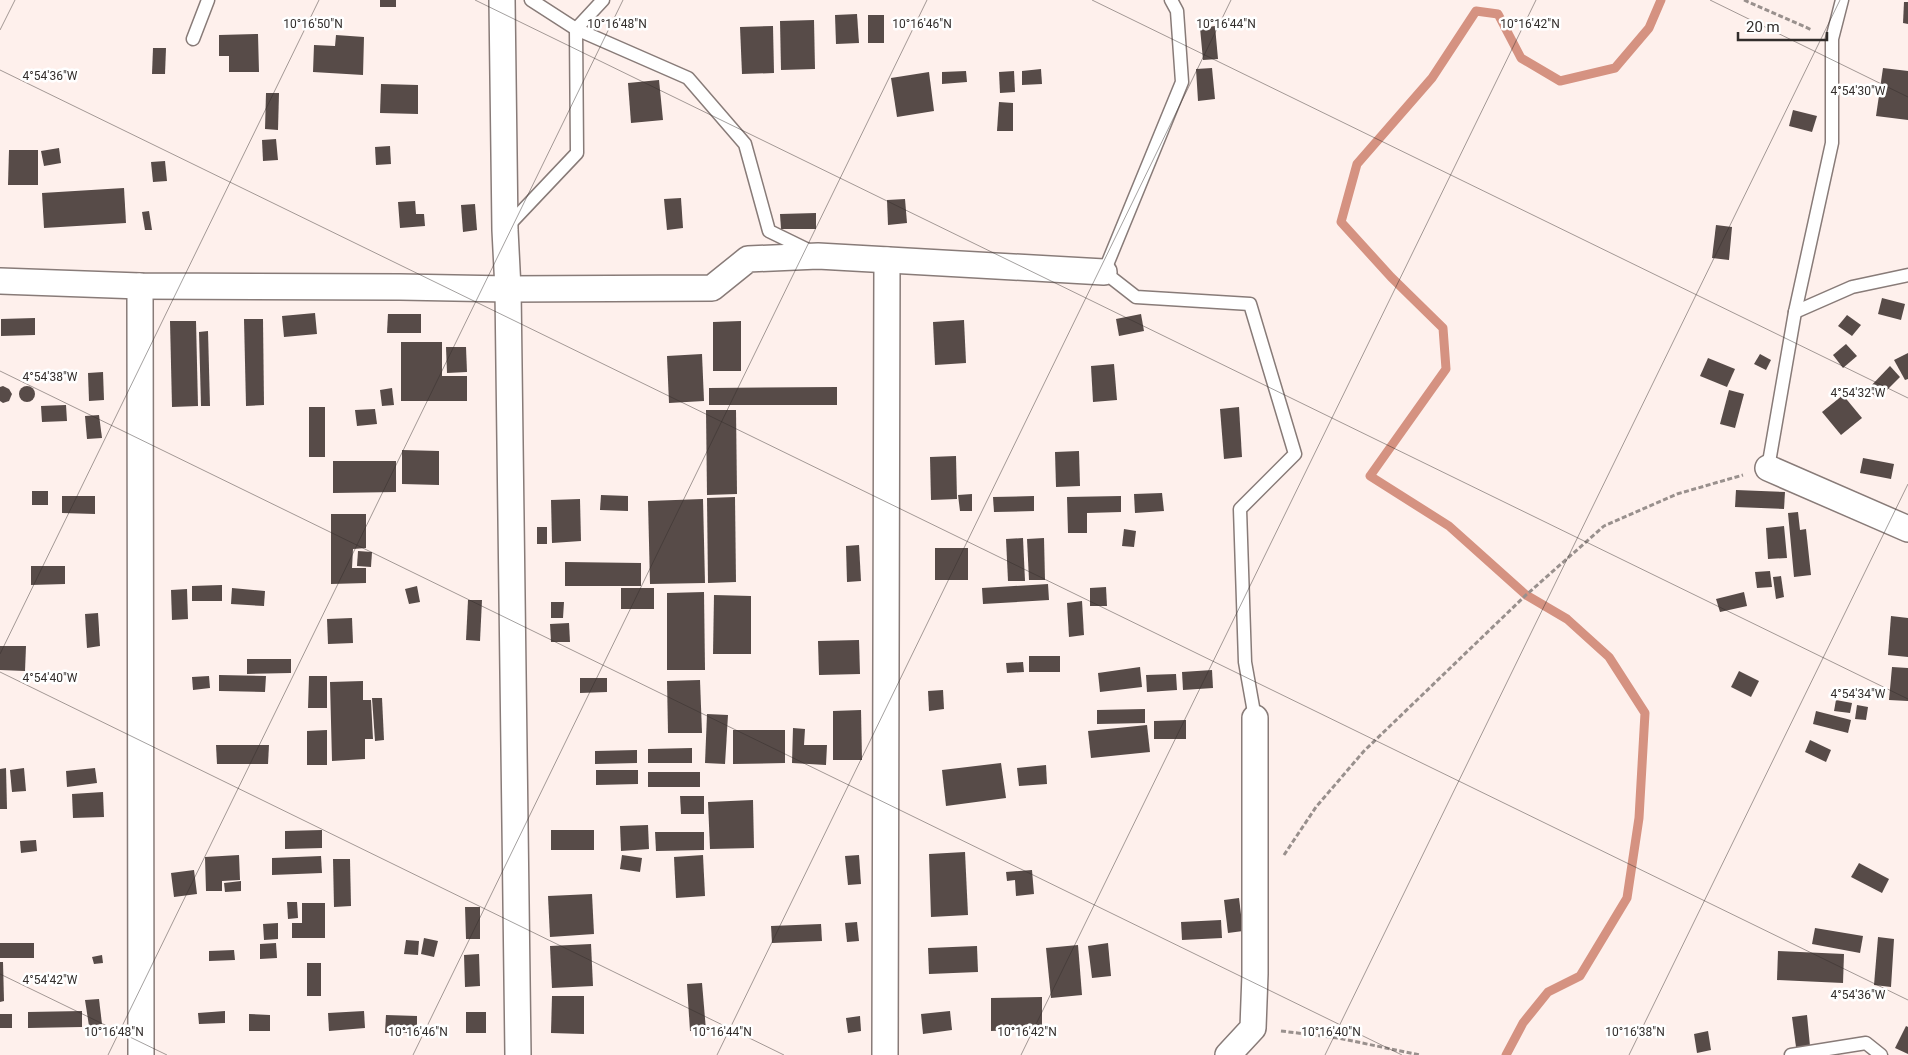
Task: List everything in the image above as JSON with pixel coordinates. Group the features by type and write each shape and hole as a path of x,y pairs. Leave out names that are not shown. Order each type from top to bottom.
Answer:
{"street":[{"path":"502,0 505,230 508,289 518,1055"},
{"path":"0,281 140,286 508,289 712,288 748,259 818,256 1104,272"},
{"path":"885,1055 887,260"},
{"path":"140,286 142,1055"},
{"path":"1768,468 1908,529"},
{"path":"1228,1055 1253,1028 1255,974 1255,718"}],"lane":[{"path":"193,39 208,0"},
{"path":"530,0 576,29 688,78 745,144 769,231 818,256"},
{"path":"505,230 576,152 576,29 603,0"},
{"path":"1171,0 1177,11 1182,82 1104,272 1136,297 1250,304 1295,454 1240,509 1245,662 1255,718"},
{"path":"1768,468 1795,312 1832,143 1832,39 1842,0"},
{"path":"1795,312 1852,287 1908,275"},
{"path":"1791,1055 1866,1043 1882,1055"}],"path":[{"path":"1744,0 1832,39"},
{"path":"1283,856 1316,807 1364,751 1526,595 1604,526 1677,494 1768,468"},
{"path":"1253,1028 1338,1038 1420,1055"}],"building":[{"path":"380,0 396,0 396,7 380,7"},
{"path":"1904,2 1908,2 1908,24 1903,23"},
{"path":"857,14 859,43 836,44 835,15"},
{"path":"868,15 884,15 884,43 868,43"},
{"path":"814,20 815,69 781,70 780,21"},
{"path":"773,26 774,73 742,74 740,27"},
{"path":"1215,26 1218,59 1203,60 1200,28"},
{"path":"258,34 259,72 229,72 229,56 219,56 219,35"},
{"path":"336,35 364,37 363,75 313,72 314,45 335,46"},
{"path":"153,48 166,48 165,74 152,74"},
{"path":"1212,68 1215,99 1198,101 1196,69"},
{"path":"1883,68 1908,71 1908,120 1876,116"},
{"path":"1041,69 1042,84 1022,85 1022,71"},
{"path":"966,71 967,82 942,84 942,72"},
{"path":"1014,71 1015,92 1000,93 999,72"},
{"path":"929,72 934,111 897,117 891,78"},
{"path":"659,80 663,120 631,123 628,83"},
{"path":"381,84 418,85 418,114 380,113"},
{"path":"266,93 279,93 278,130 265,129"},
{"path":"999,102 1013,103 1013,131 997,131"},
{"path":"1793,110 1817,116 1812,132 1789,126"},
{"path":"276,139 278,160 263,161 262,140"},
{"path":"390,146 391,164 376,165 375,147"},
{"path":"59,148 61,163 44,166 41,151"},
{"path":"9,150 38,150 38,185 8,185"},
{"path":"165,161 167,181 153,182 151,162"},
{"path":"124,188 126,223 44,228 42,193"},
{"path":"681,198 683,228 667,230 664,199"},
{"path":"905,199 907,223 888,225 887,200"},
{"path":"415,201 416,214 424,214 425,226 400,228 398,202"},
{"path":"475,204 477,230 463,232 461,205"},
{"path":"149,211 152,230 145,230 142,212"},
{"path":"816,213 816,229 781,229 780,214"},
{"path":"1716,225 1732,227 1729,260 1712,258"},
{"path":"1882,298 1905,304 1901,320 1878,314"},
{"path":"315,313 317,334 284,337 282,316"},
{"path":"388,314 421,314 421,333 387,333"},
{"path":"1141,314 1144,331 1119,336 1116,319"},
{"path":"1847,315 1861,325 1852,336 1838,326"},
{"path":"35,318 35,335 1,336 1,319"},
{"path":"244,319 263,319 264,405 246,406"},
{"path":"964,320 966,363 935,365 933,322"},
{"path":"170,321 196,321 198,406 172,407"},
{"path":"741,321 741,371 713,371 713,322"},
{"path":"208,331 210,406 201,406 199,332"},
{"path":"401,342 442,342 442,376 467,376 467,401 401,401"},
{"path":"1846,344 1857,356 1843,368 1833,355"},
{"path":"446,347 466,347 467,372 447,373"},
{"path":"1908,353 1908,379 1905,380 1894,360"},
{"path":"702,354 704,401 669,403 667,356"},
{"path":"1760,354 1771,360 1766,370 1754,364"},
{"path":"1708,358 1735,369 1727,387 1700,376"},
{"path":"1114,364 1117,400 1093,402 1091,366"},
{"path":"1890,366 1900,377 1878,399 1868,389"},
{"path":"103,372 104,400 89,401 88,373"},
{"path":"3,386 9,389 12,394 9,401 3,403 0,401 0,387"},
{"path":"27,386 33,388 35,394 33,400 27,402 21,400 19,394 21,388"},
{"path":"837,387 837,405 709,405 709,388"},
{"path":"392,388 394,405 382,406 380,390"},
{"path":"1729,390 1744,394 1735,428 1720,424"},
{"path":"1843,395 1862,418 1841,435 1822,412"},
{"path":"66,405 67,421 42,422 41,406"},
{"path":"309,407 325,407 325,457 309,457"},
{"path":"1239,407 1242,457 1224,459 1220,409"},
{"path":"375,409 377,424 357,426 355,410"},
{"path":"706,410 736,410 737,494 707,495"},
{"path":"99,415 102,438 87,439 85,416"},
{"path":"402,450 439,451 439,485 402,484"},
{"path":"1079,451 1080,486 1056,487 1055,452"},
{"path":"956,456 957,499 931,500 930,457"},
{"path":"1863,458 1894,464 1891,479 1860,473"},
{"path":"333,461 396,461 396,492 333,493"},
{"path":"1736,490 1785,492 1784,509 1735,507"},
{"path":"32,491 48,491 48,505 32,505"},
{"path":"1162,493 1164,511 1135,513 1134,494"},
{"path":"972,494 972,511 960,511 958,495"},
{"path":"601,495 628,496 628,511 600,510"},
{"path":"62,496 95,496 95,514 62,513"},
{"path":"1034,496 1034,511 994,512 993,497"},
{"path":"1121,496 1121,512 1087,513 1087,533 1068,533 1067,497"},
{"path":"735,497 736,582 708,583 707,498"},
{"path":"580,499 581,541 552,543 551,500"},
{"path":"703,499 705,583 650,584 648,501"},
{"path":"1798,512 1800,530 1806,529 1811,575 1794,577 1788,513"},
{"path":"331,514 366,514 366,548 353,549 352,568 366,568 366,583 331,584"},
{"path":"1784,526 1787,558 1768,559 1766,528"},
{"path":"537,527 547,527 547,544 537,544"},
{"path":"1124,529 1136,531 1134,547 1122,546"},
{"path":"1023,538 1025,581 1008,581 1006,539"},
{"path":"1044,538 1045,580 1029,580 1027,539"},
{"path":"859,545 861,581 847,582 846,546"},
{"path":"935,548 968,548 968,580 935,580"},
{"path":"358,551 372,552 371,567 357,566"},
{"path":"565,562 641,563 641,586 565,586"},
{"path":"31,566 65,566 65,584 31,585"},
{"path":"1770,571 1772,587 1757,588 1755,572"},
{"path":"1781,576 1784,597 1776,599 1773,577"},
{"path":"1048,584 1049,600 983,604 982,588"},
{"path":"222,585 222,601 192,601 192,586"},
{"path":"417,586 420,602 409,604 405,589"},
{"path":"1106,587 1107,606 1090,606 1090,588"},
{"path":"232,588 265,591 264,606 231,604"},
{"path":"621,588 654,588 654,609 621,609"},
{"path":"187,589 188,619 172,620 171,590"},
{"path":"704,592 705,670 667,670 667,593"},
{"path":"1744,592 1747,606 1720,612 1716,599"},
{"path":"714,595 751,596 751,654 713,654"},
{"path":"468,600 482,600 480,641 466,640"},
{"path":"1082,601 1084,635 1069,637 1067,603"},
{"path":"551,602 564,602 563,618 551,618"},
{"path":"98,613 100,646 87,648 85,614"},
{"path":"1891,616 1908,618 1908,657 1888,655"},
{"path":"352,618 353,643 328,644 327,619"},
{"path":"569,623 570,642 551,642 550,624"},
{"path":"859,640 860,674 819,675 818,641"},
{"path":"0,646 26,646 25,671 0,670"},
{"path":"1029,656 1060,656 1060,672 1029,672"},
{"path":"247,659 291,659 291,673 247,674"},
{"path":"1023,662 1024,672 1007,673 1006,663"},
{"path":"1140,667 1142,687 1100,692 1098,673"},
{"path":"1892,667 1908,668 1908,701 1889,700"},
{"path":"1212,670 1213,688 1183,690 1182,672"},
{"path":"1739,671 1759,681 1751,697 1731,687"},
{"path":"1176,674 1177,690 1147,692 1146,675"},
{"path":"219,675 266,676 265,692 219,691"},
{"path":"209,676 210,688 193,690 192,677"},
{"path":"309,676 327,676 327,708 308,708"},
{"path":"580,678 607,678 607,692 580,693"},
{"path":"700,680 702,733 668,733 667,681"},
{"path":"363,681 363,700 371,700 373,739 365,739 365,759 332,761 330,682"},
{"path":"943,690 944,709 929,711 928,691"},
{"path":"372,698 382,698 384,740 375,741"},
{"path":"1836,700 1852,703 1850,713 1834,711"},
{"path":"1857,705 1868,707 1866,720 1855,719"},
{"path":"1145,709 1145,723 1097,724 1097,710"},
{"path":"861,710 862,760 833,760 833,711"},
{"path":"1816,711 1851,720 1848,733 1813,724"},
{"path":"707,714 728,715 725,764 705,763"},
{"path":"1186,720 1186,739 1154,739 1154,721"},
{"path":"1147,725 1150,752 1091,758 1088,731"},
{"path":"793,728 805,729 804,745 827,745 826,765 792,763"},
{"path":"327,730 327,765 307,765 307,731"},
{"path":"733,730 785,730 785,763 733,764"},
{"path":"1810,740 1831,750 1826,762 1805,752"},
{"path":"216,745 269,745 268,764 217,764"},
{"path":"692,748 692,763 648,763 648,749"},
{"path":"637,750 637,763 595,764 595,751"},
{"path":"1001,763 1006,798 946,806 942,770"},
{"path":"1046,765 1047,784 1019,786 1017,768"},
{"path":"6,768 7,809 0,809 0,769"},
{"path":"24,768 26,791 12,792 10,770"},
{"path":"95,768 97,783 67,787 66,771"},
{"path":"596,770 638,770 638,784 596,785"},
{"path":"648,772 700,772 700,787 648,787"},
{"path":"103,792 104,817 73,818 72,794"},
{"path":"680,796 704,796 704,814 681,814"},
{"path":"753,800 754,848 710,849 708,802"},
{"path":"648,825 649,849 621,851 620,826"},
{"path":"322,830 322,848 285,849 285,831"},
{"path":"551,830 594,830 594,850 551,850"},
{"path":"655,832 704,832 704,850 656,851"},
{"path":"36,840 37,851 21,853 20,841"},
{"path":"965,852 968,915 931,917 929,854"},
{"path":"239,855 240,880 222,881 222,891 206,891 205,857"},
{"path":"622,855 642,858 640,872 620,869"},
{"path":"703,855 705,896 676,898 674,857"},
{"path":"859,855 861,884 848,885 845,856"},
{"path":"321,856 322,873 272,875 272,858"},
{"path":"333,859 350,859 351,906 334,907"},
{"path":"1859,863 1889,879 1882,893 1851,877"},
{"path":"194,870 197,894 174,897 171,873"},
{"path":"1032,870 1034,894 1016,896 1015,880 1007,881 1006,872"},
{"path":"241,881 241,891 225,892 224,883"},
{"path":"592,894 594,934 550,937 548,896"},
{"path":"1239,898 1243,931 1228,933 1224,900"},
{"path":"287,902 297,902 298,918 288,919"},
{"path":"302,903 325,903 325,938 292,938 292,923 302,923"},
{"path":"465,907 480,907 480,939 466,939"},
{"path":"1221,920 1222,938 1182,940 1181,922"},
{"path":"857,922 859,941 847,942 845,923"},
{"path":"278,923 278,939 264,940 263,924"},
{"path":"821,924 822,941 772,943 771,926"},
{"path":"1815,928 1863,936 1860,953 1812,944"},
{"path":"1878,937 1894,939 1891,987 1874,985"},
{"path":"424,938 438,941 434,957 421,954"},
{"path":"406,940 419,941 418,955 404,954"},
{"path":"0,943 34,943 34,958 0,958"},
{"path":"276,943 277,958 260,959 260,944"},
{"path":"1108,943 1111,976 1092,978 1088,946"},
{"path":"591,944 593,986 552,988 550,946"},
{"path":"1078,945 1082,995 1051,998 1046,948"},
{"path":"977,946 978,972 929,974 928,948"},
{"path":"234,950 235,960 209,961 209,951"},
{"path":"1778,951 1844,954 1843,983 1777,980"},
{"path":"479,954 480,986 465,987 464,955"},
{"path":"102,955 103,963 94,964 92,957"},
{"path":"0,962 3,962 4,1001 0,1002"},
{"path":"307,963 321,963 321,996 307,996"},
{"path":"702,983 706,1030 690,1031 687,984"},
{"path":"552,996 584,996 584,1034 551,1033"},
{"path":"1042,997 1042,1029 991,1031 991,998"},
{"path":"99,999 102,1024 89,1026 85,1000"},
{"path":"82,1011 82,1027 28,1028 28,1012"},
{"path":"225,1011 225,1023 199,1024 198,1013"},
{"path":"364,1011 365,1028 329,1031 328,1013"},
{"path":"950,1011 952,1030 923,1034 921,1014"},
{"path":"466,1012 486,1012 486,1033 466,1033"},
{"path":"0,1014 12,1014 12,1028 0,1028"},
{"path":"249,1014 270,1015 270,1031 249,1031"},
{"path":"386,1015 417,1016 417,1033 385,1033"},
{"path":"1807,1015 1810,1046 1796,1047 1792,1017"},
{"path":"860,1016 861,1031 848,1033 846,1018"},
{"path":"1906,1026 1908,1027 1908,1054 1895,1048"},
{"path":"1708,1031 1711,1050 1697,1053 1694,1034"}],"waterway":[{"path":"1506,1055 1523,1023 1548,992 1580,976 1627,898 1639,818 1645,713 1609,657 1567,619 1526,595 1449,526 1370,476 1446,369 1443,328 1391,277 1341,222 1357,164 1432,78 1476,11 1498,14 1521,58 1560,81 1615,68 1649,28 1661,0"}]}
